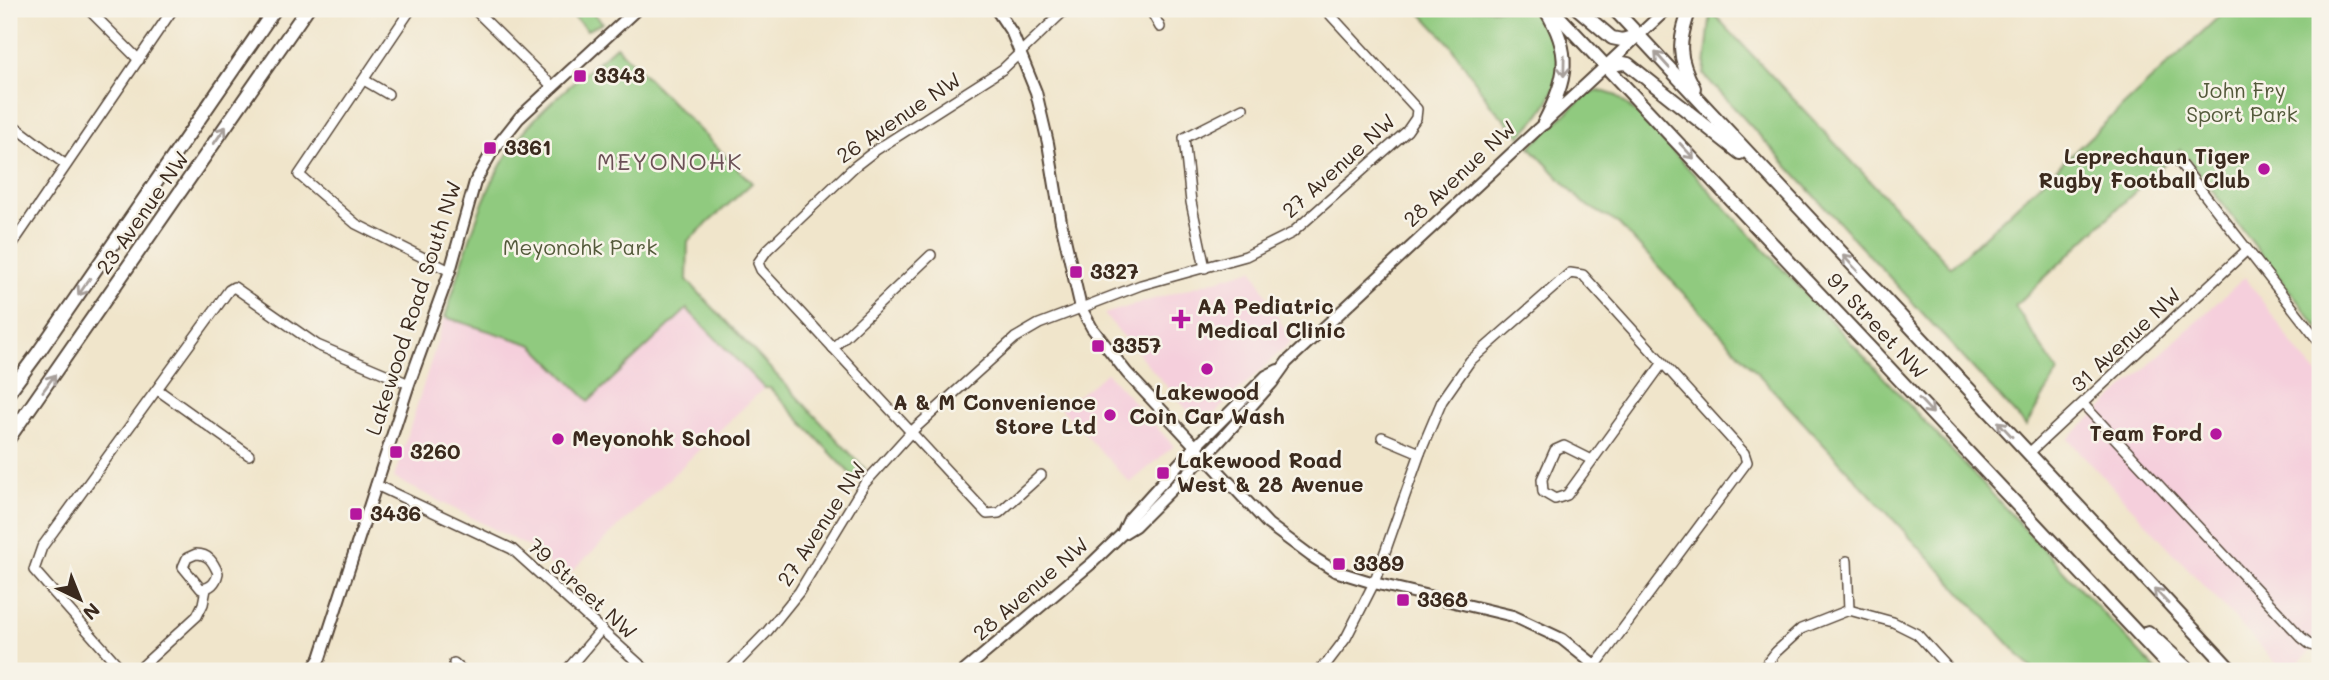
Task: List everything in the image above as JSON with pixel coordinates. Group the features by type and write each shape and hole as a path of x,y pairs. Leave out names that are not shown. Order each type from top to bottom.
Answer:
{"main road":[{"name":"23 Avenue NW","path":"9,392 275,9"},
{"name":"23 Avenue NW","path":"9,438 307,9"},
{"path":"1544,123 1560,89 1565,61 1556,29 1545,9"},
{"name":"91 Street NW","path":"1552,9 2172,670"},
{"path":"1578,9 1612,38 1622,40 1639,35"},
{"name":"91 Street NW","path":"1614,9 2234,671"},
{"path":"1690,9 1679,47 1686,74 1705,107"},
{"path":"1606,66 1628,64 1758,165"},
{"path":"2059,548 2189,671"}],"street":[{"path":"88,9 139,60"},
{"path":"9,249 173,9"},
{"path":"411,9 299,175 356,224 450,271"},
{"path":"474,9 553,87"},
{"name":"Lakewood Road South NW","path":"311,671 320,658 409,384 450,271 475,182 492,152 519,118 637,9"},
{"path":"996,9 1013,33 1036,92 1081,308 1092,328 1127,373 1268,524 1335,571 1374,583 1513,615 1562,639 1599,668 1747,462 1744,453 1583,275 1570,273 1469,361 1442,401 1420,453 1374,583 1346,638 1317,671"},
{"name":"26 Avenue NW","path":"833,348 761,270 758,262 767,250 854,167 876,150 1003,69 1066,9"},
{"path":"1150,9 1160,27"},
{"name":"27 Avenue NW","path":"729,671 785,611 866,483 912,431 1015,338 1039,324 1141,285 1246,256 1292,233 1407,131 1416,118 1417,109 1325,9"},
{"name":"28 Avenue NW","path":"1122,534 1129,519 1195,447 1266,376 1280,369 1667,9"},
{"path":"364,80 388,94"},
{"path":"1205,268 1191,202 1184,138 1243,108"},
{"path":"9,122 66,165"},
{"path":"2179,162 2320,343"},
{"name":"31 Avenue NW","path":"2028,454 2247,250"},
{"path":"931,255 833,348 987,514 999,513 1041,475"},
{"path":"123,671 34,570 42,547 229,290 234,287 317,345 409,384"},
{"path":"1592,460 1564,446 1555,450 1542,479 1543,492 1555,499 1565,497 1592,460 1662,364"},
{"name":"28 Avenue NW","path":"964,671 1092,563 1122,534 1135,526 1205,457 1272,383 1280,369"},
{"path":"158,390 249,455"},
{"path":"2083,404 2301,637 2311,645 2320,647"},
{"path":"1382,437 1420,453"},
{"name":"79 Street NW","path":"376,485 512,549 647,671"},
{"path":"1847,561 1849,610"},
{"path":"137,671 197,616 206,589"},
{"path":"1761,671 1776,652 1801,629 1849,610 1892,622 1917,634 1951,671"},
{"path":"566,671 602,629"},
{"path":"454,663 463,671"}],"shaded area":[{"path":"1253,269 1291,342 1201,426 1104,314"},
{"path":"2245,277 2302,357 2320,377 2320,642 2290,671 2283,671 2068,439"},
{"name":"Meyonohk School","path":"687,309 764,388 565,578 531,548 394,478 445,317 533,345 589,400"},
{"path":"1107,373 1174,446 1130,483 1061,408"}],"green space":[{"path":"566,9 589,9 603,23 587,30"},
{"path":"1417,9 1538,9 1555,44 1558,76 1545,106 1520,136 1490,104 1450,44"},
{"name":"John Fry Sport Park","path":"2227,9 2320,9 2320,330 2180,149 2015,306 2058,372 2026,426 1704,75 1711,11 1951,267"},
{"name":"Meyonohk Park","path":"616,46 752,183 688,241 687,280 865,469 856,480 770,388 764,388 687,309 589,401 533,345 445,317 485,198 507,154 543,111"},
{"path":"1598,90 1617,96 1640,116 2157,671 2034,671 1619,224 1583,203 1530,147 1587,94"}],"place":[{"name":"3343","path":"580,76"},
{"name":"3361","path":"490,148"},
{"name":"Leprechaun Tiger Rugby Football Club","path":"2264,169"},
{"name":"3327","path":"1076,272"},
{"name":"AA Pediatric Medical Clinic","path":"1181,319"},
{"name":"3357","path":"1098,346"},
{"name":"Lakewood Coin Car Wash","path":"1207,369"},
{"name":"A & M Convenience Store Ltd","path":"1110,415"},
{"name":"Team Ford","path":"2216,434"},
{"name":"Meyonohk School","path":"558,439"},
{"name":"3260","path":"396,452"},
{"name":"Lakewood Road West & 28 Avenue","path":"1163,473"},
{"name":"3436","path":"356,514"},
{"name":"3389","path":"1339,564"},
{"name":"3368","path":"1403,600"}],"district":[{"name":"MEYONOHK","path":"670,162"}]}
